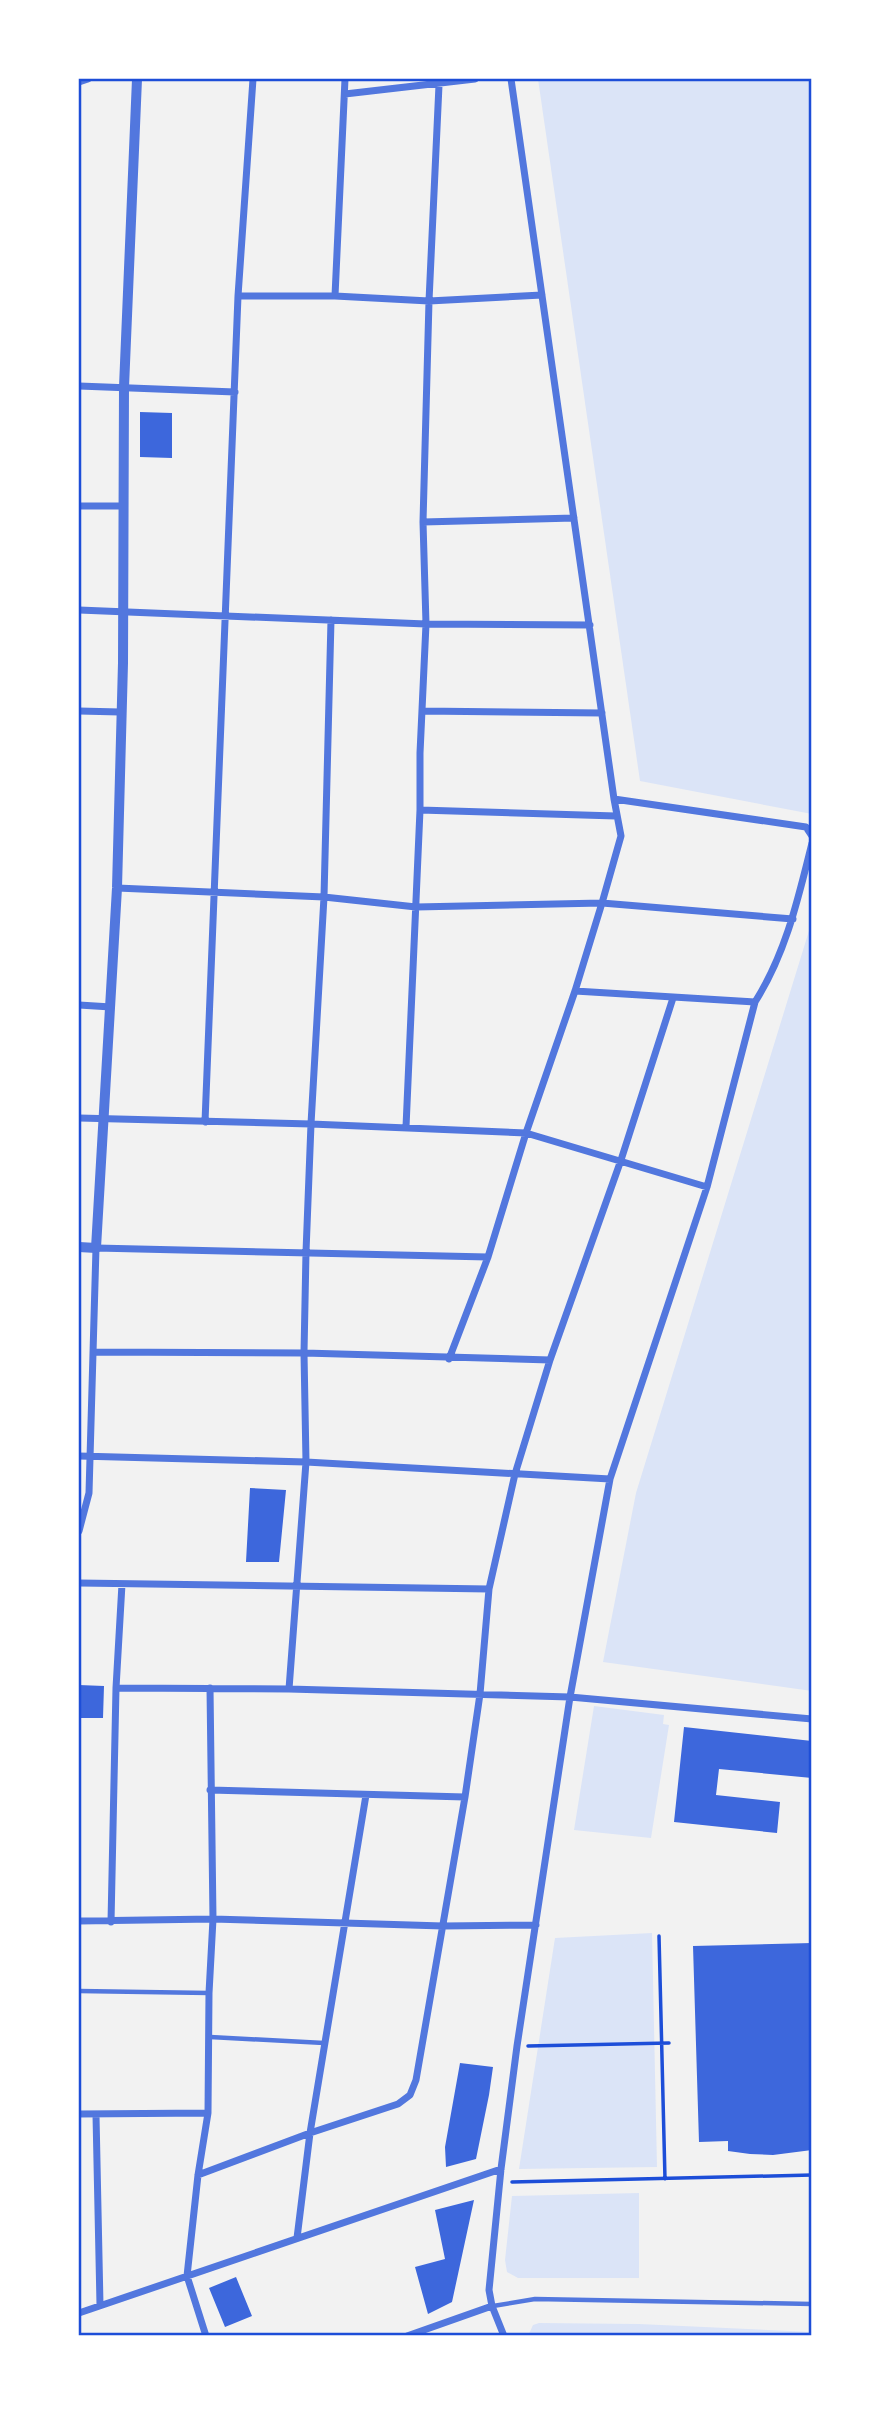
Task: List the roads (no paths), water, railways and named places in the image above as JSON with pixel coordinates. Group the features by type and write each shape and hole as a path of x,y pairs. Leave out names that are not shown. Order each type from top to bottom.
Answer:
{"street":[{"path":"79,82 88,79"},
{"path":"79,1531 89,1493 96,1248 117,888 123,611 124,387 137,79"},
{"path":"205,1122 238,296 253,79"},
{"path":"335,296 345,79"},
{"path":"345,94 475,79"},
{"path":"449,1359 488,1257 526,1133 575,991 621,836 511,79"},
{"path":"406,1128 426,624 423,522 439,85"},
{"path":"238,296 335,296 429,302 542,295"},
{"path":"79,386 235,392"},
{"path":"79,506 122,506"},
{"path":"423,522 574,518"},
{"path":"79,610 426,624 590,625"},
{"path":"289,1689 306,1462 306,1252 324,897 331,620"},
{"path":"79,711 120,712"},
{"path":"422,711 602,713"},
{"path":"614,799 806,827 812,836"},
{"path":"420,810 616,816"},
{"path":"504,2336 492,2306 489,2290 501,2169 570,1697 610,1479 707,1186 755,1002 771,976 793,919 812,844"},
{"path":"117,888 324,897 416,907 602,903 793,919"},
{"path":"575,991 755,1002"},
{"path":"198,2175 310,2133 398,2104 410,2095 416,2080 465,1797 480,1694 489,1590 515,1474 550,1360 621,1160 673,998"},
{"path":"79,1005 111,1007"},
{"path":"79,1118 526,1133 707,1186"},
{"path":"79,1247 488,1257"},
{"path":"94,1352 304,1353 550,1360"},
{"path":"79,1456 306,1462 610,1479"},
{"path":"79,1583 489,1590"},
{"path":"111,1922 116,1688 122,1584"},
{"path":"116,1688 289,1689 570,1697 812,1719"},
{"path":"206,2336 187,2276 208,2113 213,1919 210,1688"},
{"path":"211,1790 465,1797"},
{"path":"297,2238 310,2133 366,1795"},
{"path":"79,1921 213,1919 536,1926"},
{"path":"79,2114 208,2113"},
{"path":"96,2115 100,2305"},
{"path":"79,2313 501,2169"},
{"path":"407,2336 492,2306"}],"lane":[{"path":"79,1991 209,1993"},
{"path":"210,2037 325,2043"},
{"path":"492,2306 535,2299 812,2304"}]}
